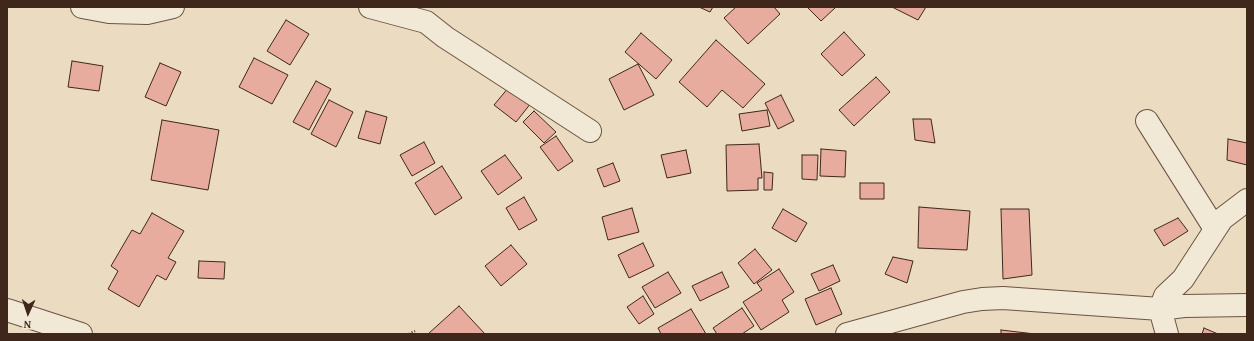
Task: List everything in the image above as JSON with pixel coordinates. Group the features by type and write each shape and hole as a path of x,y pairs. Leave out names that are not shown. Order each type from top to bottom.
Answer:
{"street":[{"path":"82,7 109,12 146,13 173,7"},
{"path":"370,7 426,22 445,37 590,131"},
{"path":"1147,121 1215,229"},
{"path":"1167,334 1160,309 1165,296 1183,279 1222,220 1247,200"},
{"path":"852,333 963,302 1003,298 1160,309 1184,306 1247,306"},
{"path":"7,310 81,334"}],"path":[{"path":"409,334 415,331"}],"building":[{"path":"699,7 713,7 710,12"},
{"path":"736,7 774,7 780,14 748,44 724,18"},
{"path":"807,7 836,7 821,21"},
{"path":"892,7 926,7 918,20"},
{"path":"286,20 309,34 290,65 267,51"},
{"path":"844,32 865,55 842,76 821,54"},
{"path":"641,33 672,60 656,79 625,52"},
{"path":"716,40 765,84 743,108 722,90 707,107 679,82"},
{"path":"254,58 288,75 272,104 239,87"},
{"path":"72,61 103,66 99,91 68,87"},
{"path":"160,63 181,72 166,106 145,97"},
{"path":"638,64 654,95 624,110 609,79"},
{"path":"876,77 890,92 854,126 839,110"},
{"path":"316,81 331,89 309,130 293,122"},
{"path":"514,81 535,98 516,122 494,105"},
{"path":"781,95 794,121 778,129 765,103"},
{"path":"329,100 353,112 336,147 311,134"},
{"path":"767,110 770,126 742,131 739,114"},
{"path":"366,111 387,117 380,144 358,138"},
{"path":"534,111 556,132 544,143 523,122"},
{"path":"913,119 931,119 935,143 915,140"},
{"path":"162,120 219,130 208,190 151,180"},
{"path":"556,136 573,161 558,171 540,147"},
{"path":"1228,139 1247,143 1247,165 1227,160"},
{"path":"424,142 435,163 412,176 400,155"},
{"path":"759,144 762,178 758,178 758,190 727,191 726,145"},
{"path":"821,149 846,151 845,177 820,176"},
{"path":"686,150 691,173 667,178 661,155"},
{"path":"505,155 522,178 498,195 481,171"},
{"path":"802,155 818,155 817,180 802,179"},
{"path":"613,163 620,181 604,187 597,169"},
{"path":"442,166 462,198 435,215 415,183"},
{"path":"764,172 773,173 772,190 764,190"},
{"path":"860,183 884,183 884,199 860,199"},
{"path":"524,197 537,220 519,230 506,208"},
{"path":"919,207 970,211 967,250 918,248"},
{"path":"632,208 639,232 608,240 602,217"},
{"path":"783,209 807,223 796,242 772,228"},
{"path":"1001,209 1029,209 1032,275 1003,279"},
{"path":"152,213 184,231 168,258 176,262 166,280 157,275 139,307 108,289 118,271 111,266 132,230 140,234"},
{"path":"1178,218 1188,231 1164,246 1154,230"},
{"path":"643,243 654,266 629,278 618,255"},
{"path":"511,245 527,264 501,286 485,266"},
{"path":"755,249 772,270 754,284 738,263"},
{"path":"893,257 913,261 907,283 885,274"},
{"path":"199,261 225,262 224,279 198,278"},
{"path":"833,265 840,281 819,291 811,274"},
{"path":"779,269 794,292 782,300 789,312 761,330 743,302 762,290 757,283"},
{"path":"668,272 681,293 655,308 642,287"},
{"path":"722,272 729,287 700,301 692,286"},
{"path":"831,288 842,314 816,325 805,299"},
{"path":"643,296 654,314 639,324 627,307"},
{"path":"459,306 485,334 428,334"},
{"path":"742,308 754,326 742,334 717,334 713,328"},
{"path":"691,309 706,334 661,334 658,328"},
{"path":"1204,328 1218,334 1202,334"},
{"path":"1001,330 1035,334 1001,334"}]}
